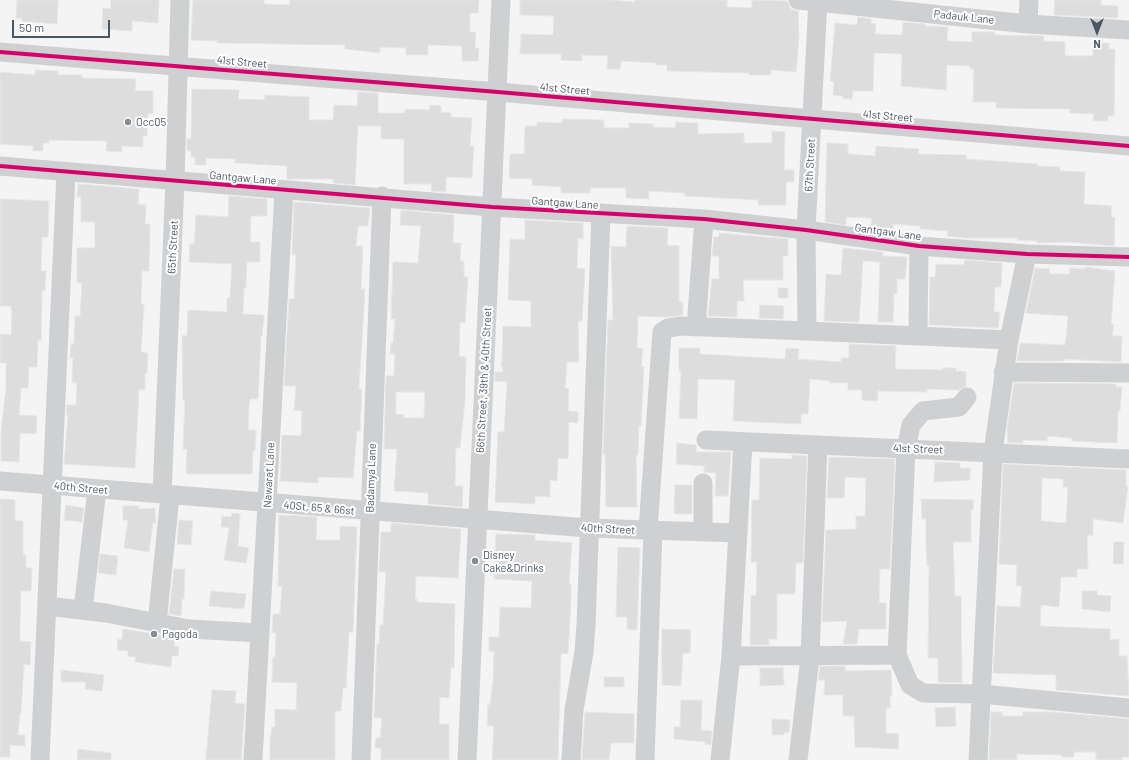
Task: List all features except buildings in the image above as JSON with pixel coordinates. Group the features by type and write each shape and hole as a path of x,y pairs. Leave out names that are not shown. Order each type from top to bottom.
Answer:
{"street":[{"name":"65th Street","path":"157,623 166,495 180,0"},
{"name":"66th Street, 39th & 40th Street","path":"467,760 502,0"},
{"name":"Padauk Lane","path":"798,0 930,7 1028,24 1129,30"},
{"path":"1028,24 1029,0"},
{"name":"67th Street","path":"807,331 806,230 818,1"},
{"name":"41st Street","path":"0,52 812,118 1129,146"},
{"name":"Gantgaw Lane","path":"0,166 284,191 382,196 492,207 704,219 806,230 919,246 1027,254 1129,257"},
{"path":"40,760 66,172"},
{"name":"Nawarat Lane","path":"253,760 284,191"},
{"name":"Badamya Lane","path":"361,760 382,196"},
{"path":"571,760 574,710 584,652 601,214"},
{"path":"696,327 704,219"},
{"path":"918,335 919,246"},
{"path":"978,760 992,452 1003,372 1027,254"},
{"path":"645,760 650,530 662,332 668,328 696,327 918,335 1009,340"},
{"path":"1003,372 1129,373"},
{"path":"967,397 959,407 923,411 911,425 906,449 897,656 910,685 923,693 981,694 1129,708"},
{"name":"41st Street","path":"706,440 1129,459"},
{"path":"720,760 731,656 743,442"},
{"path":"798,760 810,657 818,445"},
{"name":"40th Street","path":"0,481 166,495"},
{"path":"703,483 703,532"},
{"path":"83,610 97,489"},
{"name":"40St, 65 & 66st","path":"166,495 477,520"},
{"name":"40th Street","path":"477,520 588,528 738,534"},
{"path":"46,606 83,610 189,628 260,633"},
{"path":"731,656 897,656"}],"cycle path":[{"path":"0,52 498,92 1129,146"},
{"path":"0,166 492,207 704,219 806,230 919,246 1027,254 1129,257"}],"place":[{"name":"Occ05","path":"128,122"},
{"name":"Disney Cake&Drinks","path":"475,561"},
{"name":"Pagoda","path":"154,634"}]}
